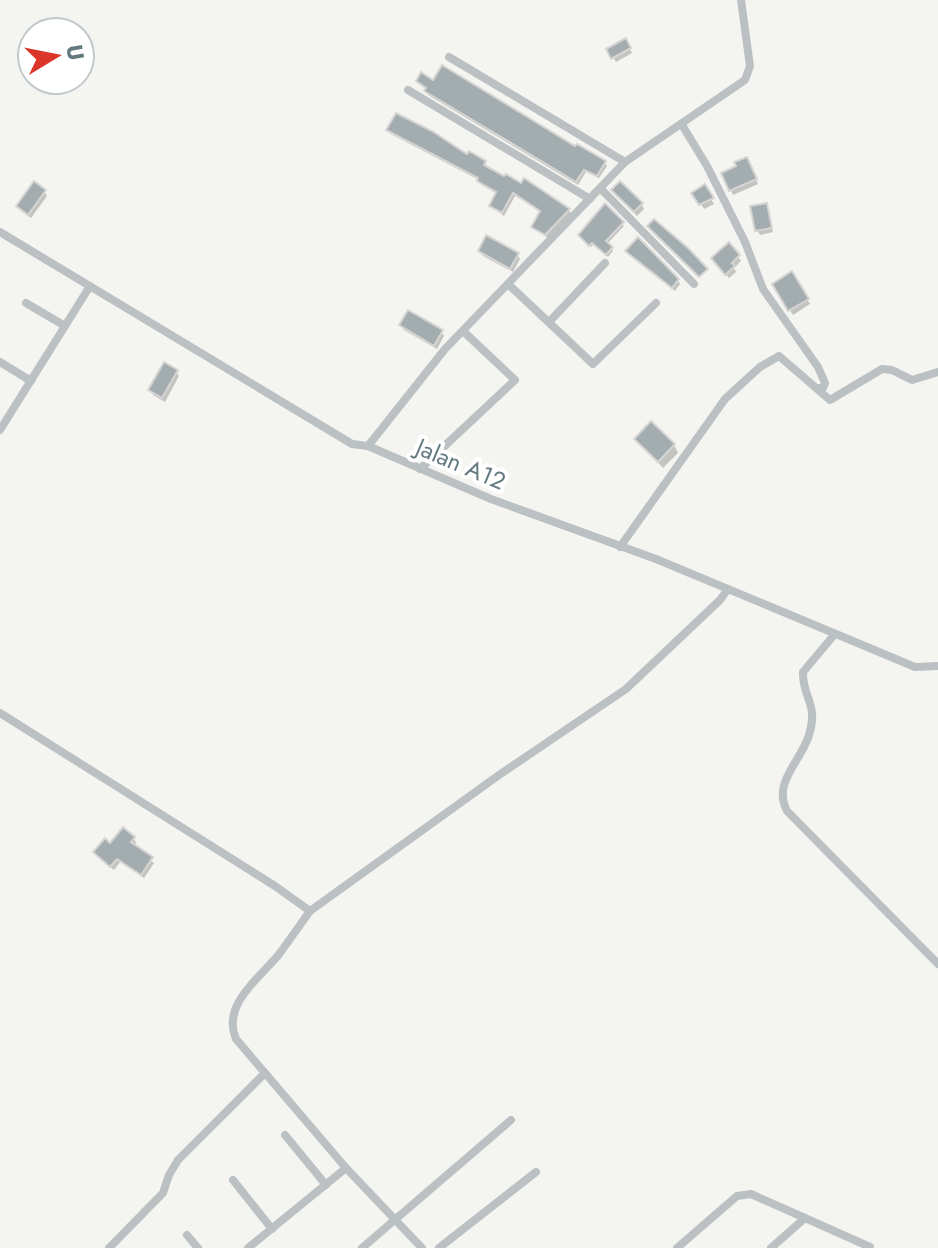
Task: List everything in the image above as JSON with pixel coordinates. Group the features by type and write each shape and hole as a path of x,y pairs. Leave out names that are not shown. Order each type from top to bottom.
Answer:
{"street":[{"path":"368,446 463,331 625,162 733,90 749,73 741,0"},
{"path":"449,57 625,162"},
{"path":"408,90 590,199"},
{"path":"682,125 739,229 763,289 818,367 825,383 823,388 819,388"},
{"path":"601,189 694,284"},
{"name":"Jalan A12","path":"0,232 352,444 368,446 491,499 728,589 915,667 938,666"},
{"path":"549,322 605,263"},
{"path":"508,284 593,364 656,303"},
{"path":"0,430 90,286"},
{"path":"26,303 65,326"},
{"path":"420,469 515,380 463,331"},
{"path":"620,547 725,399 760,367 779,356 833,400 882,369 892,370 912,380 938,372"},
{"path":"0,362 31,381"},
{"path":"422,1248 346,1168 236,1039 232,1030 234,1012 241,997 310,911 499,775 626,689 728,589"},
{"path":"834,635 803,672 814,712 805,746 783,783 782,802 787,811 938,964"},
{"path":"0,713 310,911"},
{"path":"109,1248 163,1193 178,1160 265,1073"},
{"path":"362,1248 511,1120"},
{"path":"285,1135 326,1185"},
{"path":"248,1248 346,1168"},
{"path":"439,1248 536,1172"},
{"path":"233,1180 272,1229"},
{"path":"677,1248 737,1196 751,1194 870,1248"},
{"path":"771,1248 805,1218"},
{"path":"187,1235 198,1248"}],"building":[{"path":"626,38 631,48 611,59 606,49"},
{"path":"442,65 575,146 577,144 606,161 597,176 584,170 576,182 424,91 426,88 416,81 421,72 433,80"},
{"path":"396,113 432,131 467,154 469,151 486,161 484,165 504,176 506,174 521,183 524,178 570,209 545,235 531,227 540,211 513,193 502,213 489,206 496,192 477,181 478,178 386,130"},
{"path":"747,157 757,179 729,191 721,173 736,166 734,162"},
{"path":"34,181 46,190 28,215 16,206"},
{"path":"620,181 643,203 634,212 611,190"},
{"path":"705,184 714,198 699,205 691,193"},
{"path":"605,203 624,222 606,241 613,247 606,255 592,243 589,246 578,235"},
{"path":"767,203 772,228 755,231 750,206"},
{"path":"654,219 708,269 699,277 647,226"},
{"path":"486,235 519,253 510,269 478,251"},
{"path":"638,237 679,279 672,288 625,251"},
{"path":"729,242 740,255 732,263 735,266 725,275 711,258"},
{"path":"792,271 809,299 788,311 772,284"},
{"path":"408,310 443,330 434,346 399,325"},
{"path":"164,362 178,370 162,398 148,390"},
{"path":"651,421 675,444 658,462 634,439"},
{"path":"123,827 135,837 131,842 153,857 141,875 117,859 110,867 93,852 105,838 110,843"}]}
